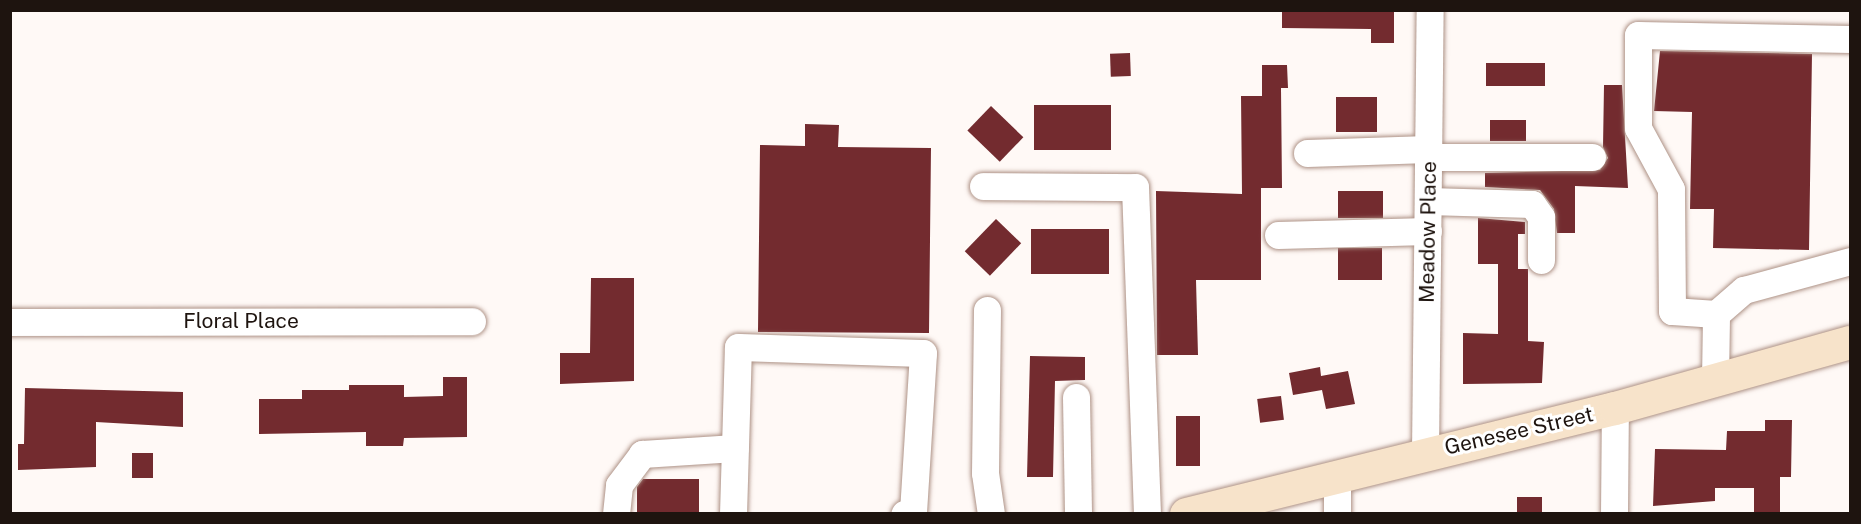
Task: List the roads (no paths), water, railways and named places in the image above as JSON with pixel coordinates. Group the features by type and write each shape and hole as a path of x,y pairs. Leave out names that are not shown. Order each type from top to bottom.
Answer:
{"main road":[{"name":"Genesee Street","path":"1186,513 1615,408 1851,342"}],"street":[{"name":"Meadow Place","path":"1425,453 1430,10"},
{"path":"1851,39 1638,35 1638,128 1671,189 1672,312 1716,314 1744,290 1851,261"},
{"path":"1307,153 1592,157"},
{"path":"983,186 1135,187 1147,513"},
{"path":"1428,201 1532,204 1541,217 1541,260"},
{"path":"1278,235 1428,231"},
{"path":"987,310 985,473 991,513"},
{"path":"1715,380 1716,314"},
{"name":"Floral Place","path":"10,322 472,321"},
{"path":"733,513 738,347 923,353 913,511 904,513"},
{"path":"1076,397 1078,513"},
{"path":"1614,513 1615,408"},
{"path":"616,513 620,485 642,454 735,448"},
{"path":"1337,513 1338,475"}]}
